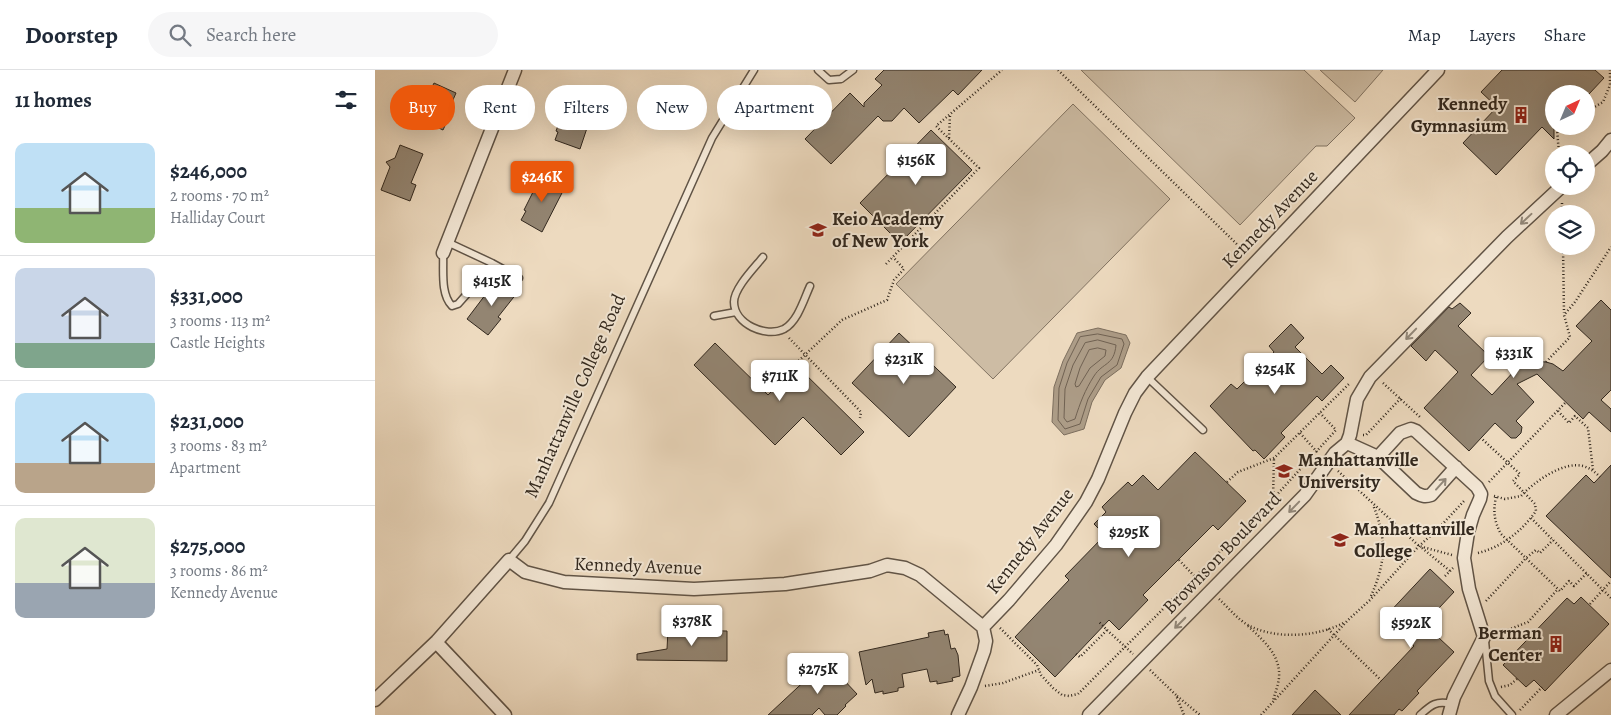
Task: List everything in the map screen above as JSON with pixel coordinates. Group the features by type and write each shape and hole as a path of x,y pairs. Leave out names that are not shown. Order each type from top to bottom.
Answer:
{"street":[{"name":"Kennedy Avenue","path":"509,560 525,572 564,582 694,589 785,584 870,571 887,566 905,568 920,575 987,623 1056,544 1086,502 1098,479 1125,413 1135,393 1147,377 1438,70"},
{"path":"445,248 511,71"},
{"path":"1595,158 1611,140"},
{"path":"1456,467 1431,495 1426,497 1416,493 1378,457 1349,439 1357,399 1369,377 1507,236 1552,195"},
{"path":"1378,457 1400,433 1411,429 1416,431 1456,467 1477,487 1481,494 1468,532 1464,558 1469,589 1484,637 1450,710"},
{"name":"Brownson Boulevard","path":"1089,715 1305,495 1327,462 1349,439"},
{"name":"Manhattanville College Road","path":"375,700 436,642 509,560"},
{"path":"958,715 984,651 987,623"},
{"path":"436,642 505,715"},
{"path":"1556,715 1611,670"}],"lane":[{"name":"Manhattanville College Road","path":"509,560 525,541 549,503 712,138 754,70"},
{"path":"818,70 829,80 841,79 853,70"},
{"path":"492,263 491,267 458,304 453,306 448,301 445,287 445,248 492,263 519,278"},
{"path":"763,256 738,289 733,301 736,312 742,321 763,331 784,329 794,321 810,286"},
{"path":"713,316 736,312"},
{"path":"1147,377 1203,430"},
{"path":"1484,637 1489,681 1495,696 1514,715"},
{"path":"1420,715 1435,703 1443,702 1450,710"}],"path":[{"path":"887,264 979,168 936,126 1002,70"},
{"path":"1058,70 1255,262"},
{"path":"1595,107 1603,102 1610,85 1610,70"},
{"path":"949,138 950,114"},
{"path":"1564,315 1575,302 1611,248"},
{"path":"1545,362 1570,337 1564,315 1563,255"},
{"path":"791,368 842,320 887,300 895,280 904,269 893,257"},
{"path":"780,330 861,412 860,418"},
{"path":"1320,413 1336,430 1349,439 1366,435 1401,398"},
{"path":"1261,715 1419,546 1436,531 1485,479 1490,482 1566,402"},
{"path":"1558,411 1569,423 1575,416 1588,428 1593,470"},
{"path":"987,623 1039,670 1046,681 1062,695 1078,694 1273,499 1336,430"},
{"path":"1300,433 1327,462 1419,546 1450,571"},
{"path":"1419,546 1464,558 1496,547 1507,540 1536,511 1535,504 1513,482 1520,474 1481,438"},
{"path":"1273,499 1274,458"},
{"path":"1558,589 1501,534 1494,514 1496,497 1505,499 1521,496 1549,474 1566,467 1579,466 1593,470 1600,477"},
{"path":"1370,600 1379,579 1384,547 1379,519 1373,504"},
{"path":"1531,518 1611,598"},
{"path":"1475,612 1526,558 1536,550 1540,553 1553,540"},
{"path":"1179,560 1247,624 1274,653 1279,678 1273,702"},
{"path":"1484,637 1492,636 1528,622 1558,589 1560,590 1569,581 1574,586 1587,573"},
{"path":"1590,604 1611,581"},
{"path":"1247,624 1260,630 1293,635 1308,634 1328,629 1348,620"},
{"path":"1076,654 1080,657 1107,630 1099,622"},
{"path":"1328,629 1381,680"},
{"path":"971,686 1003,683 1039,670"},
{"path":"1493,689 1510,685 1518,678"},
{"path":"1514,715 1542,687"},
{"path":"1176,695 1200,715"}],"shaded area":[{"path":"1081,70 1304,70 1355,118 1327,146 1316,146 1240,225"},
{"path":"1320,70 1383,70 1355,102"},
{"path":"1073,104 1170,199 993,379 896,284"}],"water":[{"path":"1098,328 1126,335 1130,343 1121,368 1105,380 1092,402 1084,429 1064,435 1052,422 1054,387 1063,361 1077,333"}],"building":[{"path":"884,70 982,70 958,95 953,90 919,123 904,108 892,121 883,121 878,116 831,164 805,139 814,130 832,130 832,111 850,93 864,107 864,103 882,85 875,79"},
{"name":"Kennedy Gymnasium","path":"1502,70 1595,70 1604,78 1595,88 1595,85 1545,85 1545,130 1542,127 1496,175 1463,143 1497,107 1481,92"},
{"path":"586,130 580,149 555,140 558,132 556,131"},
{"path":"931,130 972,170 900,243 860,203"},
{"path":"400,145 423,154 411,183 416,185 410,201 381,190 390,167 386,162 395,158"},
{"path":"539,176 564,189 542,232 521,220 533,192 531,191"},
{"path":"498,278 517,293 498,317 501,319 488,335 467,319"},
{"path":"1601,300 1611,310 1611,390 1601,400 1611,409 1611,432 1589,412 1583,419 1537,374 1517,384 1534,402 1516,421 1522,427 1521,433 1516,438 1511,438 1495,423 1469,451 1424,408 1458,372 1435,350 1426,361 1411,346 1449,307 1452,309 1460,303 1471,313 1458,326 1489,356 1471,375 1492,395 1524,363 1532,361 1546,362 1553,364 1563,371 1592,341 1576,326"},
{"path":"1291,324 1304,338 1295,347 1322,374 1331,365 1344,378 1322,401 1317,396 1281,433 1285,437 1264,459 1255,450 1253,451 1210,406 1231,384 1237,389 1274,352 1269,346"},
{"path":"899,333 956,387 909,437 852,383"},
{"path":"715,343 768,395 797,366 864,432 841,455 803,417 775,445 694,365"},
{"path":"1195,452 1246,501 1218,530 1213,525 1143,595 1148,600 1119,630 1109,620 1055,677 1015,637 1069,580 1065,576 1105,535 1094,524 1106,512 1102,507 1128,482 1132,486 1143,475 1158,490"},
{"path":"1611,465 1611,578 1546,516 1586,475 1594,483"},
{"path":"1430,569 1454,592 1424,624 1454,652 1417,691 1419,693 1402,711 1399,709 1394,715 1349,715 1414,646 1385,617"},
{"name":"Berman Center","path":"1581,597 1609,624 1545,691 1534,680 1526,687 1503,665 1567,598 1574,604"},
{"path":"668,630 727,631 727,661 637,660 637,654 667,649"},
{"path":"944,630 945,635 948,634 951,649 955,648 958,655 960,676 952,678 953,681 937,684 937,681 930,682 927,669 902,674 904,687 898,688 898,691 883,694 883,691 875,693 872,679 866,685 859,652 929,637 928,633"},
{"path":"826,661 857,694 837,715 825,715 819,708 812,715 768,715"},
{"path":"1315,690 1341,715 1292,715"}],"place":[{"name":"Kennedy Gymnasium","path":"1521,115"},
{"name":"Keio Academy of New York","path":"818,230"},
{"name":"Manhattanville University","path":"1284,471"},
{"name":"Manhattanville College","path":"1340,540"},
{"name":"Berman Center","path":"1556,644"}]}
